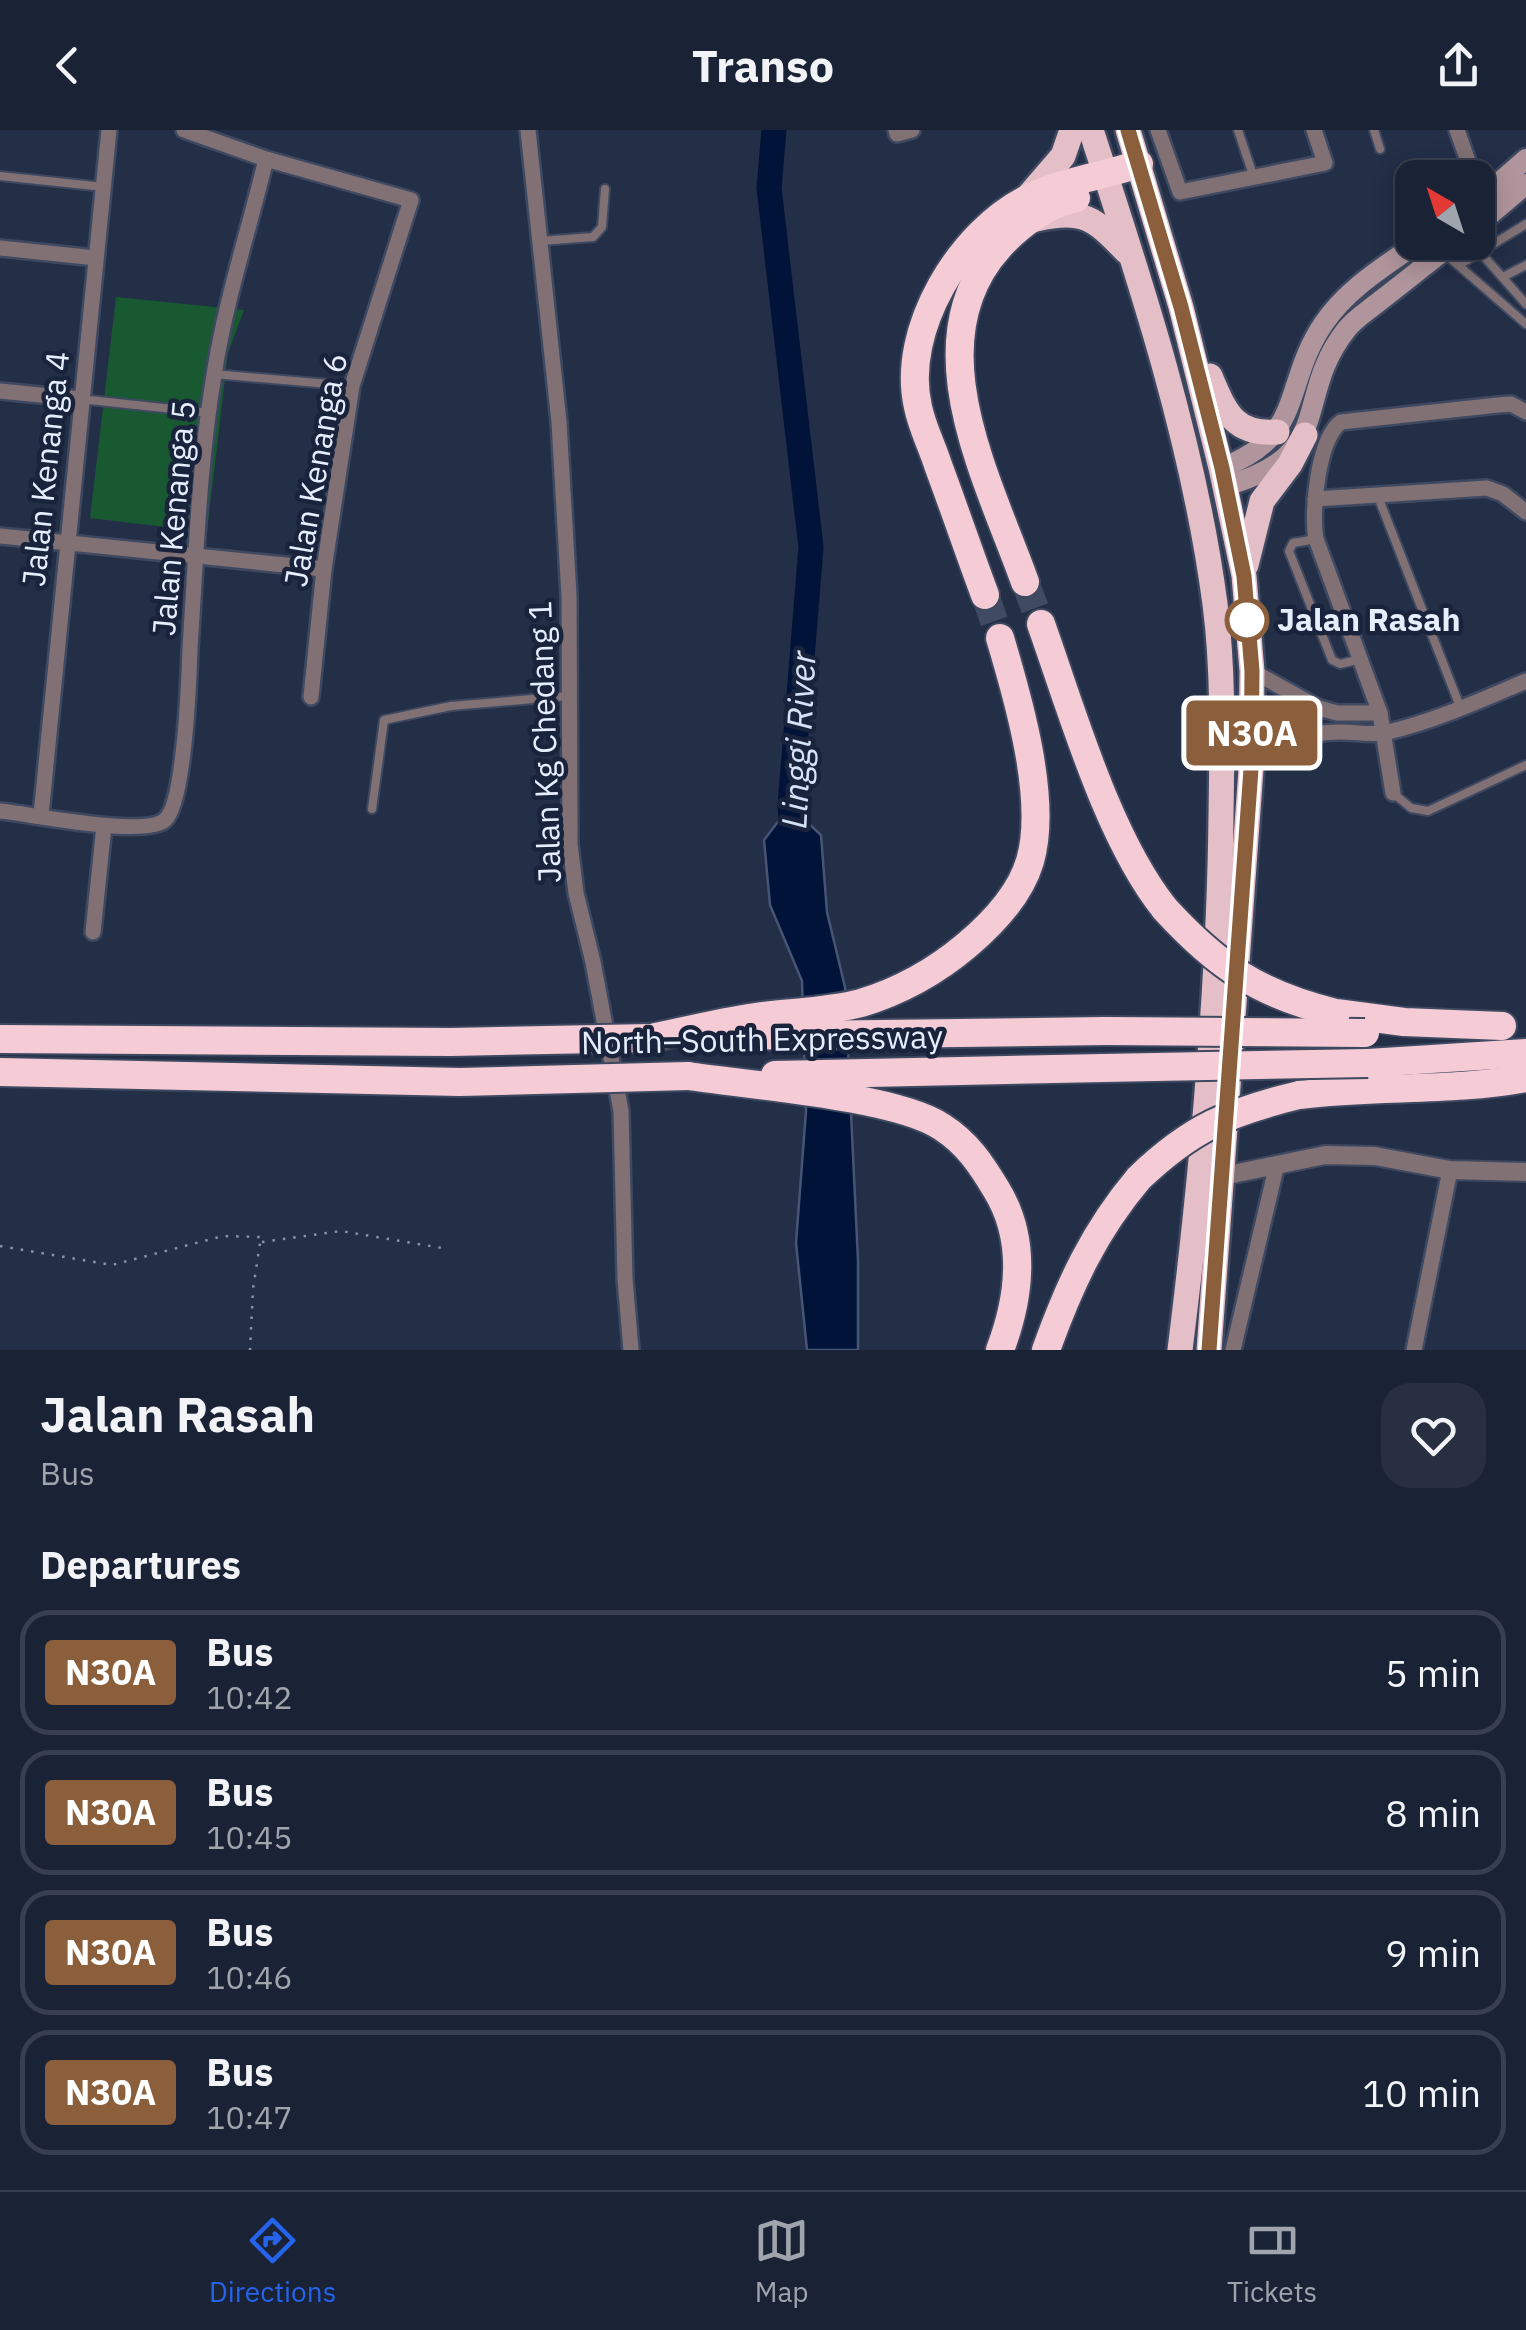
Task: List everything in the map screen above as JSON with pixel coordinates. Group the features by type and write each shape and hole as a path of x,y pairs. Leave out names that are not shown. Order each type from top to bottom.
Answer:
{"highway":[{"path":"1025,582 967,420 958,362 965,313 982,272 1063,156 1072,130"},
{"path":"1091,130 1148,310 1184,451 1215,604 1219,652 1220,918 1198,1200 1180,1350"},
{"path":"1128,130 1181,307 1244,576 1252,671 1251,769 1209,1350"},
{"path":"984,595 917,406 915,363 927,318 948,272 968,246 1004,214 1067,200 1141,172"},
{"path":"1025,211 1079,215 1096,221 1130,254"},
{"path":"1181,307 1230,416 1246,430 1277,432"},
{"path":"1244,576 1262,500 1290,464 1305,435"},
{"path":"1184,451 1219,478"},
{"path":"1199,518 1219,478"},
{"path":"1041,624 1134,864 1165,909 1200,948 1256,985 1284,998 1336,1013 1404,1022 1514,1025"},
{"path":"651,1038 751,1018 857,1004 904,987 950,960 996,916 1017,890 1030,862 1036,825 1021,707 1000,638"},
{"name":"North–South Expressway","path":"0,1039 450,1042 856,1032 1364,1033 1514,1025"},
{"name":"North–South Expressway","path":"0,1072 460,1082 1368,1063 1526,1053"},
{"path":"688,1076 866,1102 939,1124 973,1152 1007,1206 1015,1227 1015,1301 1000,1350"},
{"path":"1046,1350 1084,1254 1105,1220 1162,1155 1196,1132 1233,1112 1298,1095 1377,1086 1497,1084 1526,1078"}],"main road":[{"path":"1495,187 1526,160"},
{"path":"1495,195 1526,184"},
{"path":"1219,478 1277,432 1292,404 1309,347 1326,320 1352,290 1395,259"},
{"path":"1219,478 1251,479 1286,456 1305,435 1329,352 1350,325 1442,260"}],"street":[{"name":"Jalan Kenanga 4","path":"40,814 110,130"},
{"path":"184,130 266,160"},
{"name":"Jalan Kg Chedang 1","path":"528,130 559,422 568,596 570,844 576,893 594,962 621,1111 625,1279 631,1350"},
{"path":"896,130 897,134 912,130"},
{"path":"1158,130 1180,192 1325,163 1314,130"},
{"path":"1457,130 1467,160"},
{"name":"Jalan Kenanga 6","path":"266,160 411,200 352,386 324,569 311,696"},
{"name":"Jalan Kenanga 5","path":"104,826 150,826 160,824 171,813 185,740 196,556 214,374 266,160"},
{"path":"0,248 96,258"},
{"path":"0,391 80,399"},
{"path":"1394,793 1380,712 1312,519 1330,433 1341,422 1498,404 1510,404 1526,412"},
{"path":"1314,498 1488,488 1526,512"},
{"path":"0,536 324,569"},
{"path":"1252,671 1320,708 1338,713 1380,712"},
{"path":"1251,769 1298,737 1338,732 1385,733 1461,709 1526,681"},
{"path":"0,811 104,826 93,932"},
{"path":"1223,1176 1326,1155 1375,1156 1450,1170 1526,1172"},
{"path":"1234,1350 1278,1164"},
{"path":"1414,1350 1450,1170"}],"lane":[{"path":"1238,130 1254,178"},
{"path":"1374,130 1380,149"},
{"path":"0,176 104,188"},
{"path":"540,240 592,236 602,228 606,189"},
{"path":"1495,243 1526,224"},
{"path":"1460,260 1526,324"},
{"path":"1487,260 1526,304"},
{"path":"1503,277 1526,265"},
{"path":"1516,292 1526,286"},
{"path":"214,374 352,386"},
{"path":"80,399 210,414"},
{"path":"1377,494 1461,709"},
{"path":"1316,539 1293,543 1290,552 1332,660 1340,664 1361,658"},
{"path":"372,809 384,720 451,706 570,696"},
{"path":"1394,793 1411,808 1428,810 1526,764"}],"path":[{"path":"260,1242 341,1230 448,1249"},
{"path":"0,1246 112,1265 223,1236 261,1237 250,1350"}],"green space":[{"path":"116,297 244,310 228,353 207,532 90,518"}],"water":[{"path":"790,806 821,835 827,912 845,987 858,1260 858,1350 807,1350 796,1243 806,1111 802,981 770,905 764,840"}],"waterway":[{"name":"Linggi River","path":"774,130 769,188 811,547 790,806 792,836"}],"tunnel":[{"path":"1025,582 1041,624"},
{"path":"985,595 1000,638"}],"bus line":[{"name":"N30A","path":"1128,130 1181,307 1222,468 1244,576 1252,671 1251,769 1209,1350"}],"place":[{"name":"Jalan Rasah","path":"1247,620"}]}
